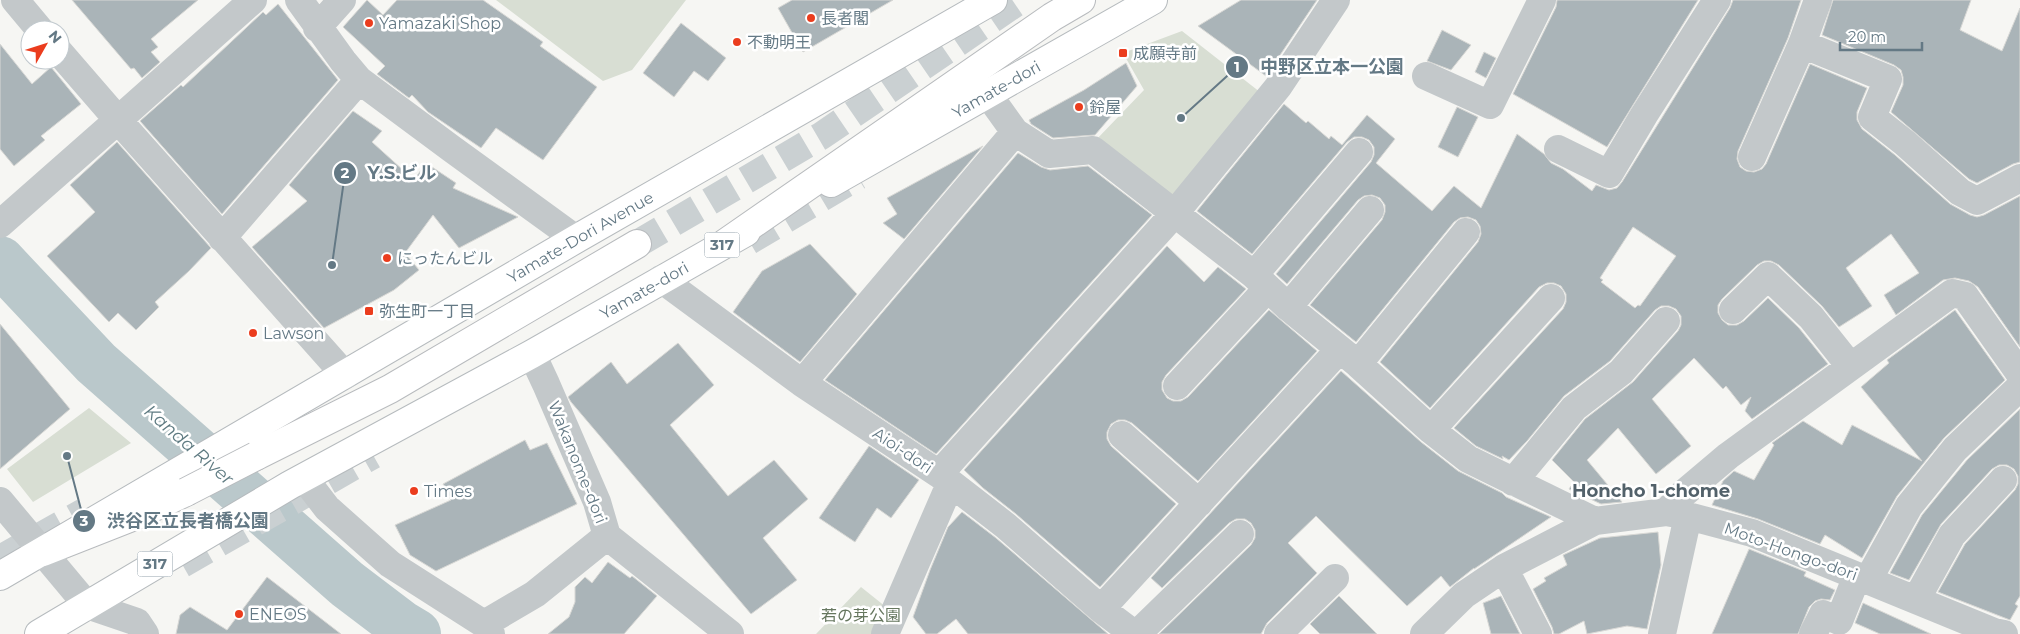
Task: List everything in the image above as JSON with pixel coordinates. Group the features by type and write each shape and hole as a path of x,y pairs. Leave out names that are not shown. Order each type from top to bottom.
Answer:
{"main road":[{"name":"Yamate-Dori Avenue","path":"178,484 236,438 576,239 993,0"},
{"path":"724,244 1052,17 1081,0"},
{"name":"Yamate-dori","path":"297,482 532,354 1153,0"},
{"path":"0,576 43,552 137,515 178,484 256,456 390,389 637,244"},
{"name":"317","path":"39,634 224,523 297,482"}],"street":[{"path":"15,0 32,20"},
{"path":"0,224 253,0"},
{"path":"299,0 317,28 359,80 576,239"},
{"path":"317,28 342,0"},
{"path":"885,634 945,479 1175,213 1278,88 1336,0"},
{"path":"1426,76 1490,105 1542,0"},
{"path":"1558,149 1609,174 1717,0"},
{"path":"1752,157 1802,44 1818,0"},
{"path":"1802,44 1888,79 1872,117 1906,144 1960,192 1977,201 2020,178"},
{"path":"70,65 345,375"},
{"path":"222,238 359,80"},
{"path":"988,93 1015,132 1049,154 1093,150 1261,282 1431,430 1468,459 1512,482 1595,520"},
{"path":"802,382 1015,132"},
{"path":"1177,386 1261,282 1359,152"},
{"path":"1288,307 1370,210"},
{"path":"1101,609 1198,503 1349,357 1466,232"},
{"path":"1733,310 1768,276 1811,317 1850,366"},
{"name":"Aioi-dori","path":"661,279 802,382 945,479 1006,526 1101,609 1136,634"},
{"path":"1662,634 1677,514 1683,494 1728,456 1850,366 1952,293 1965,296 2020,374"},
{"path":"1431,430 1551,298"},
{"path":"1512,482 1574,408 1621,372 1666,321"},
{"name":"Wakanome-dori","path":"532,354 597,502 607,536 730,634"},
{"path":"1813,634 1823,614 1839,621 1862,578 1909,506 1955,449 2020,387"},
{"path":"1122,434 1198,503"},
{"path":"1916,600 1952,536 2003,480"},
{"path":"297,482 390,564 488,629 607,536"},
{"path":"0,501 87,606 136,622 145,634"},
{"name":"Moto-Hongo-dori","path":"1424,634 1464,595 1504,568 1595,520 1677,514 1752,533 1997,633"},
{"path":"1136,634 1240,534"},
{"path":"1504,568 1538,634"},
{"path":"1278,634 1335,578"}],"green space":[{"path":"496,0 686,0 632,70 603,81"},
{"path":"1182,31 1265,96 1174,207 1095,141 1144,90 1123,53"},
{"path":"89,408 131,443 33,502 7,469"},
{"name":"若の芽公園","path":"861,587 886,607 872,634 816,634"}],"building":[{"path":"72,0 198,0 151,39 158,47 151,52 160,62 142,78 134,68 131,69"},
{"path":"367,0 383,15 397,0 483,0 543,42 540,46 597,87 543,160 496,128 481,148 428,112 412,95 409,98 377,74 385,66 343,27"},
{"name":"長者閣","path":"792,0 893,0 803,52 778,8"},
{"path":"1241,0 1317,0 1266,76 1198,26"},
{"path":"1557,0 1698,0 1607,147 1513,94 1556,7"},
{"path":"1733,0 1801,0 1788,38 1738,151 1737,159 1740,167 1746,171 1754,172 1762,169 1766,164 1810,64 1867,88 1857,112 1857,120 1862,129 1895,155 1950,204 1977,217 2020,196 2020,347 1978,287 1969,281 1955,278 1943,280 1896,315 1884,295 1919,273 1891,234 1846,268 1872,306 1839,327 1822,306 1779,265 1771,261 1764,261 1757,265 1722,299 1718,305 1718,313 1722,320 1728,325 1737,325 1744,321 1768,298 1799,328 1828,364 1752,419 1745,411 1751,397 1741,405 1726,386 1723,389 1694,358 1652,399 1691,446 1656,474 1618,428 1587,460 1622,502 1601,504 1569,489 1574,482 1552,460 1585,419 1633,382 1678,331 1681,325 1681,316 1676,309 1669,306 1661,306 1655,310 1610,361 1564,396 1509,460 1502,456 1503,459 1476,446 1454,428 1563,309 1566,302 1566,294 1561,286 1547,283 1539,287 1430,408 1380,362 1478,242 1481,234 1480,226 1476,220 1468,217 1460,218 1454,222 1356,342 1310,305 1382,220 1385,205 1380,198 1372,195 1364,196 1358,200 1287,284 1276,274 1371,162 1374,155 1374,147 1369,140 1362,137 1354,137 1347,142 1252,254 1197,211 1284,104 1306,123 1308,121 1329,139 1331,136 1342,145 1367,115 1395,139 1376,163 1432,211 1454,186 1481,208 1517,134 1544,154 1551,163 1563,169 1592,191 1596,185 1609,190 1617,188 1730,8","holes":["1633,227 1676,256 1640,306 1638,305 1635,308 1601,282 1603,280 1600,278"]},
{"path":"1833,0 1971,0 1960,30 2002,51 2020,8 2020,162 1977,183 1969,179 1891,112 1903,85 1901,70 1894,65 1822,35"},
{"path":"278,4 338,80 222,214 140,121 181,85 183,87 263,12 266,15"},
{"path":"681,23 726,58 708,81 694,71 674,97 643,73"},
{"path":"1442,30 1471,45 1451,70 1427,61"},
{"path":"0,44 32,84 48,70 53,70 81,104 41,136 45,140 14,166 0,149"},
{"path":"1484,52 1496,58 1486,78 1475,72"},
{"path":"1126,63 1137,86 1095,135 1053,138 1031,124 1029,120 1084,90"},
{"path":"1457,107 1478,117 1458,157 1438,147"},
{"path":"353,111 382,131 372,142 414,180 426,163 456,183 453,188 518,217 459,248 433,215 405,253 419,270 394,290 324,328 252,247 307,201 289,185"},
{"path":"117,142 211,248 155,302 159,307 136,330 118,313 109,322 47,256 95,212 70,185"},
{"path":"983,146 904,239 883,223 897,214 887,198"},
{"path":"1018,153 1041,167 1050,170 1088,166 1152,215 936,454 825,380"},
{"path":"810,244 857,294 800,362 733,312 762,271"},
{"path":"1167,246 1204,282 1218,267 1246,289 1166,375 1162,382 1162,390 1167,398 1173,401 1181,401 1188,397 1269,310 1317,351 1198,481 1132,423 1118,420 1111,424 1107,432 1107,439 1111,446 1176,504 1100,587 964,470"},
{"path":"1955,310 2005,380 1944,438 1897,496 1862,558 1825,535 1820,544 1758,519 1712,505 1723,481 1734,471 1754,480 1774,445 1772,443 1803,421 1842,445 1852,425 1922,461 1861,387 1889,363 1887,360"},
{"path":"0,324 70,409 0,469"},
{"path":"678,343 714,385 670,425 728,496 774,460 808,499 763,538 797,580 751,614 568,397 611,362 627,384"},
{"path":"1341,371 1421,442 1458,471 1502,493 1506,497 1551,517 1474,568 1450,587 1441,576 1407,606 1316,516 1288,543 1317,573 1267,623 1261,634 1159,634 1251,545 1255,538 1255,530 1251,523 1245,519 1236,519 1229,523 1162,588 1151,578"},
{"path":"2020,409 2020,596 2015,604 2018,606 2010,620 1938,592 1965,544 2015,490 2018,484 2018,476 2014,469 2007,465 1999,465 1992,469 1941,524 1909,580 1890,573 1922,515 1967,460"},
{"path":"525,440 530,450 547,443 577,504 436,571 410,555 395,525 451,500 443,484"},
{"path":"869,446 919,480 891,518 877,508 855,542 819,518"},
{"path":"962,512 996,538 1108,634 968,634 956,619 937,634 926,634 913,617 948,527"},
{"path":"1658,532 1661,565 1647,629 1627,626 1587,634 1584,621 1559,634 1554,634 1533,589 1546,581 1544,578 1567,565 1563,555 1600,538"},
{"path":"1749,549 1806,572 1804,576 1835,590 1830,600 1821,599 1815,601 1809,607 1798,634 1712,634"},
{"path":"608,562 630,578 632,576 657,596 624,634 548,634 569,617 575,602 575,587 585,577 592,583"},
{"path":"267,577 341,634 176,634 180,615 190,607 227,630"},
{"path":"1339,596 1377,634 1320,634 1310,624"},
{"path":"1501,596 1520,634 1491,634 1483,603"},
{"path":"1863,603 1931,634 1880,634 1855,623"}],"waterway":[{"name":"Kanda River","path":"0,261 96,363 347,584 401,625 416,634"}],"tunnel":[{"path":"637,244 821,136 1020,0"},
{"path":"749,241 858,176"},
{"path":"182,564 373,455"},
{"path":"0,559 84,512"}],"place":[{"name":"長者閣","path":"811,18"},
{"name":"Yamazaki Shop","path":"369,23"},
{"name":"不動明王","path":"737,42"},
{"name":"成願寺前","path":"1123,53"},
{"name":"鈴屋","path":"1079,107"},
{"name":"中野区立本一公園","path":"1181,118"},
{"name":"にったんビル","path":"387,258"},
{"name":"Y.S.ビル","path":"332,265"},
{"name":"弥生町一丁目","path":"369,311"},
{"name":"Lawson","path":"253,333"},
{"name":"渋谷区立長者橋公園","path":"67,456"},
{"name":"Times","path":"414,491"},
{"name":"ENEOS","path":"239,614"}],"district":[{"name":"Honcho 1-chome","path":"1651,491"}]}
